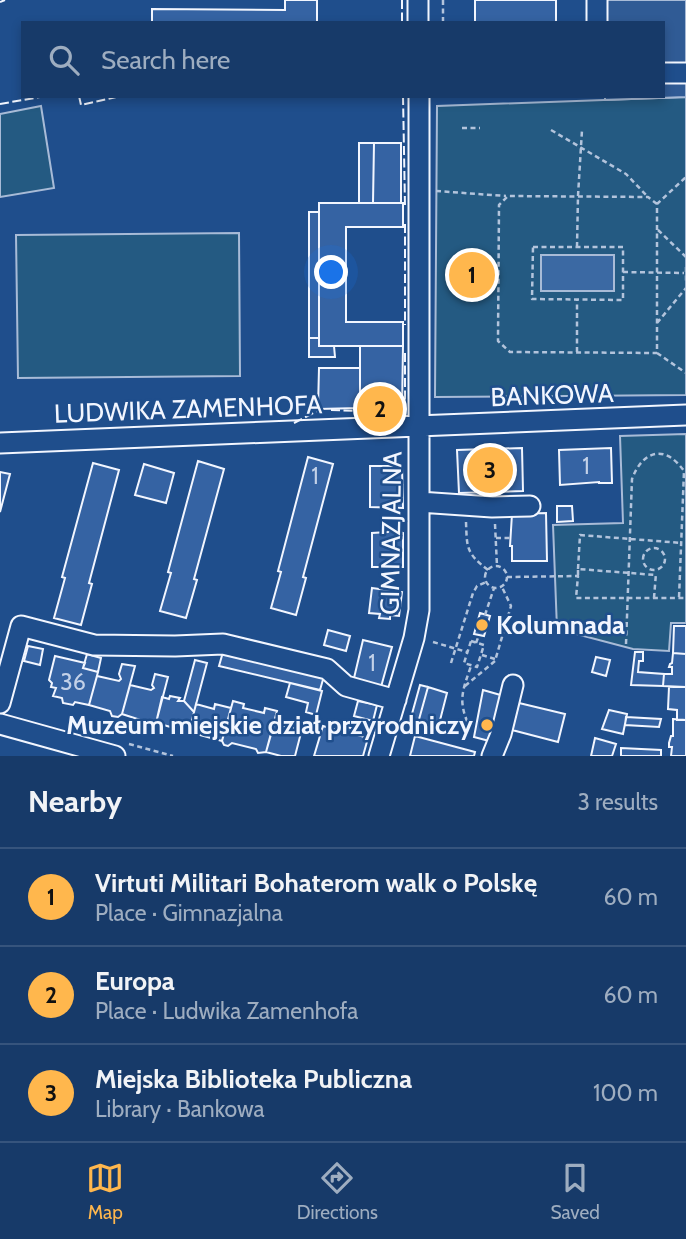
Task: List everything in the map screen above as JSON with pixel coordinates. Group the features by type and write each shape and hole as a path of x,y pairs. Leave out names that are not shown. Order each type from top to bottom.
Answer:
{"street":[{"path":"418,0 418,21"},
{"path":"597,0 597,21"},
{"path":"665,73 686,73"},
{"name":"GIMNAZJALNA","path":"379,756 414,638 418,610 419,98"},
{"name":"BANKOWA","path":"420,427 686,415"},
{"name":"LUDWIKA ZAMENHOFA","path":"0,443 420,427"},
{"path":"419,502 494,507 530,506"},
{"path":"0,702 21,626 94,645 223,644 327,669 346,686 396,700"},
{"path":"492,756 501,734 513,685"},
{"path":"0,724 116,756"}],"path":[{"path":"443,0 443,21"},
{"path":"462,128 480,128"},
{"path":"551,130 626,174 657,204"},
{"path":"578,247 582,130"},
{"path":"657,353 657,204 686,177"},
{"path":"433,191 508,196 648,197"},
{"path":"508,196 499,205 498,341 510,352 657,353 686,373"},
{"path":"658,230 686,257"},
{"path":"533,247 578,247 623,247 623,300 532,299 533,247"},
{"path":"686,267 686,281"},
{"path":"623,272 684,273"},
{"path":"657,324 686,288"},
{"path":"577,299 577,353"},
{"path":"626,644 632,479 646,456 666,454 678,462 684,471 679,598"},
{"path":"465,504 467,546 472,558 488,570"},
{"path":"494,507 497,566"},
{"path":"682,543 580,535 576,598 686,598"},
{"path":"496,538 510,538"},
{"path":"656,541 656,548"},
{"path":"656,548 662,550 666,557 662,567 656,570 649,568 643,559 648,550 656,548"},
{"path":"497,566 485,574 486,582 494,588 502,587"},
{"path":"497,566 505,570 508,577"},
{"path":"578,569 656,575"},
{"path":"654,598 656,570"},
{"path":"508,577 578,576"},
{"path":"502,587 508,577"},
{"path":"451,663 473,593 477,586 486,582"},
{"path":"465,686 495,659 511,606 502,587"},
{"path":"485,615 494,588"},
{"path":"477,643 479,635"},
{"path":"422,640 468,652"},
{"path":"471,641 477,643 484,645 477,667 464,663 471,641"},
{"path":"481,655 495,659"},
{"path":"469,730 462,707 471,666"}],"shaded area":[{"path":"606,0 686,0 686,97 665,98 665,21 606,21"},
{"path":"686,97 686,395 435,397 437,106"},
{"path":"605,98 659,98 605,100"},
{"path":"41,106 54,188 0,197 0,114"},
{"path":"239,233 240,376 18,378 16,235"},
{"path":"541,255 614,255 614,291 541,291"},
{"path":"686,434 686,623 671,623 669,651 633,649 557,629 553,525 623,523 620,436"}],"building":[{"path":"285,0 317,0 317,21 152,21 152,9 285,10"},
{"path":"475,0 556,0 556,21 475,21"},
{"path":"359,143 374,143 373,203 359,203"},
{"path":"374,143 401,143 401,203 373,203"},
{"path":"319,203 403,203 403,227 346,227 346,322 403,322 403,346 319,346"},
{"path":"309,212 319,212 319,338 309,338"},
{"path":"309,338 319,338 319,346 334,346 335,357 309,357"},
{"path":"360,346 403,346 402,409 360,408"},
{"path":"319,368 360,368 360,408 318,409"},
{"path":"522,448 523,491 459,493 457,450"},
{"path":"611,448 612,483 560,485 559,450"},
{"path":"308,457 333,464 303,577 306,578 296,615 271,608"},
{"path":"198,461 224,469 186,618 160,611"},
{"path":"93,463 119,470 89,583 92,584 81,625 54,618 65,578 62,577"},
{"path":"144,464 174,473 166,503 135,495"},
{"path":"370,466 402,466 403,508 370,507"},
{"path":"0,472 10,474 0,512"},
{"path":"557,506 572,506 573,521 557,522"},
{"path":"546,513 547,561 512,561 512,514"},
{"path":"390,529 403,533 403,567 372,567 372,533 388,532"},
{"path":"372,588 402,592 399,616 379,618 380,614 369,613"},
{"name":"Kolumnada","path":"480,613 490,616 484,636 474,634"},
{"path":"674,626 686,626 686,654 673,653"},
{"path":"328,630 350,636 346,651 324,645"},
{"path":"363,640 392,647 381,687 354,678"},
{"path":"28,646 43,649 40,665 24,661"},
{"path":"223,652 324,676 320,690 219,666"},
{"path":"635,652 643,652 643,661 639,661 638,672 664,674 663,686 631,685"},
{"path":"673,653 686,654 686,687 663,686 664,674 672,674 672,667 669,667"},
{"path":"87,654 101,658 98,672 83,668"},
{"path":"55,656 85,663 83,668 98,672 89,705 63,703 62,698 53,696 56,688 51,687 49,680"},
{"path":"596,657 610,660 606,676 592,672"},
{"path":"195,660 207,663 194,712 184,701"},
{"path":"122,664 135,666 122,714 118,717 112,716 110,711 89,705 97,676 119,681"},
{"path":"155,674 168,677 156,723 152,726 122,714 130,685 151,690 154,688 152,685"},
{"path":"290,683 322,691 316,715 306,712 308,703 286,697"},
{"path":"420,685 428,687 418,723 410,721"},
{"path":"428,687 447,693 438,728 418,723"},
{"path":"669,687 686,687 686,720 677,720 677,710 668,709"},
{"name":"Muzeum miejskie dział przyrodniczy","path":"483,690 504,696 493,742 474,737"},
{"path":"170,696 180,698 178,701 184,701 194,712 189,732 156,723 162,697 169,699"},
{"path":"233,701 244,704 243,708 264,713 265,708 277,711 266,752 258,753 256,749 232,743 224,745 222,741"},
{"path":"358,701 377,705 373,721 354,716"},
{"path":"519,703 565,714 558,742 512,730"},
{"path":"196,704 214,709 215,704 231,708 222,741 189,732"},
{"path":"609,710 627,714 623,734 602,729"},
{"path":"626,717 661,719 659,727 625,725"},
{"path":"673,719 686,720 686,756 671,756 672,747 669,747 669,743 673,736"},
{"path":"274,724 302,729 295,756 266,752"},
{"path":"323,726 336,730 337,726 355,729 354,734 368,738 363,756 314,756"},
{"path":"415,736 475,752 474,756 410,756"},
{"path":"595,738 616,744 612,756 591,756"},
{"path":"621,748 661,750 661,756 621,756"}],"fence":[{"path":"0,2 5,0"},
{"path":"402,0 402,21"},
{"path":"0,104 34,98"},
{"path":"79,98 81,105 112,98"},
{"path":"403,98 405,206"},
{"path":"405,224 405,325"},
{"path":"331,410 405,413 405,350"},
{"path":"294,423 321,409"}],"place":[{"name":"Virtuti Militari Bohaterom walk o Polskę","path":"472,275"},
{"name":"Europa","path":"380,409"},
{"name":"Miejska Biblioteka Publiczna","path":"490,470"},
{"name":"Kolumnada","path":"482,625"},
{"name":"Muzeum miejskie dział przyrodniczy","path":"487,725"}]}
